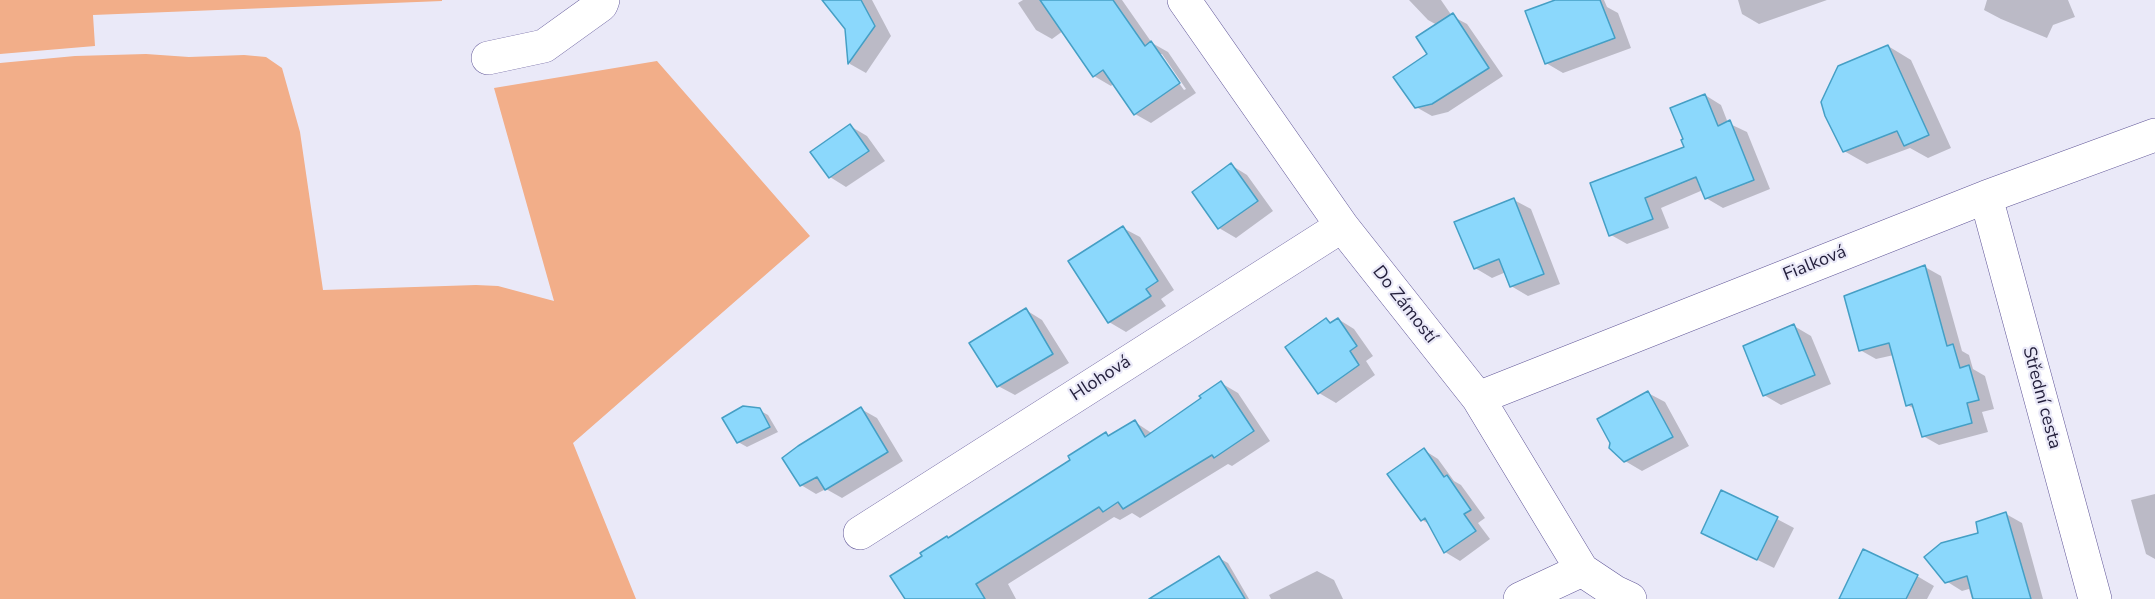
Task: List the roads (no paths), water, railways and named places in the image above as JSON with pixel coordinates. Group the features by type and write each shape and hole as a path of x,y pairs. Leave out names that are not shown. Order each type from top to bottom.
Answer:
{"street":[{"path":"488,58 544,46 601,5 603,0"},
{"name":"Do Zámostí","path":"1184,0 1342,226 1478,398 1582,570 1621,597"},
{"name":"Fialková","path":"1478,398 1986,197 2155,135"},
{"name":"Střední cesta","path":"1986,197 2095,599"},
{"name":"Hlohová","path":"860,533 1342,226"},
{"path":"1520,599 1582,570"}]}
